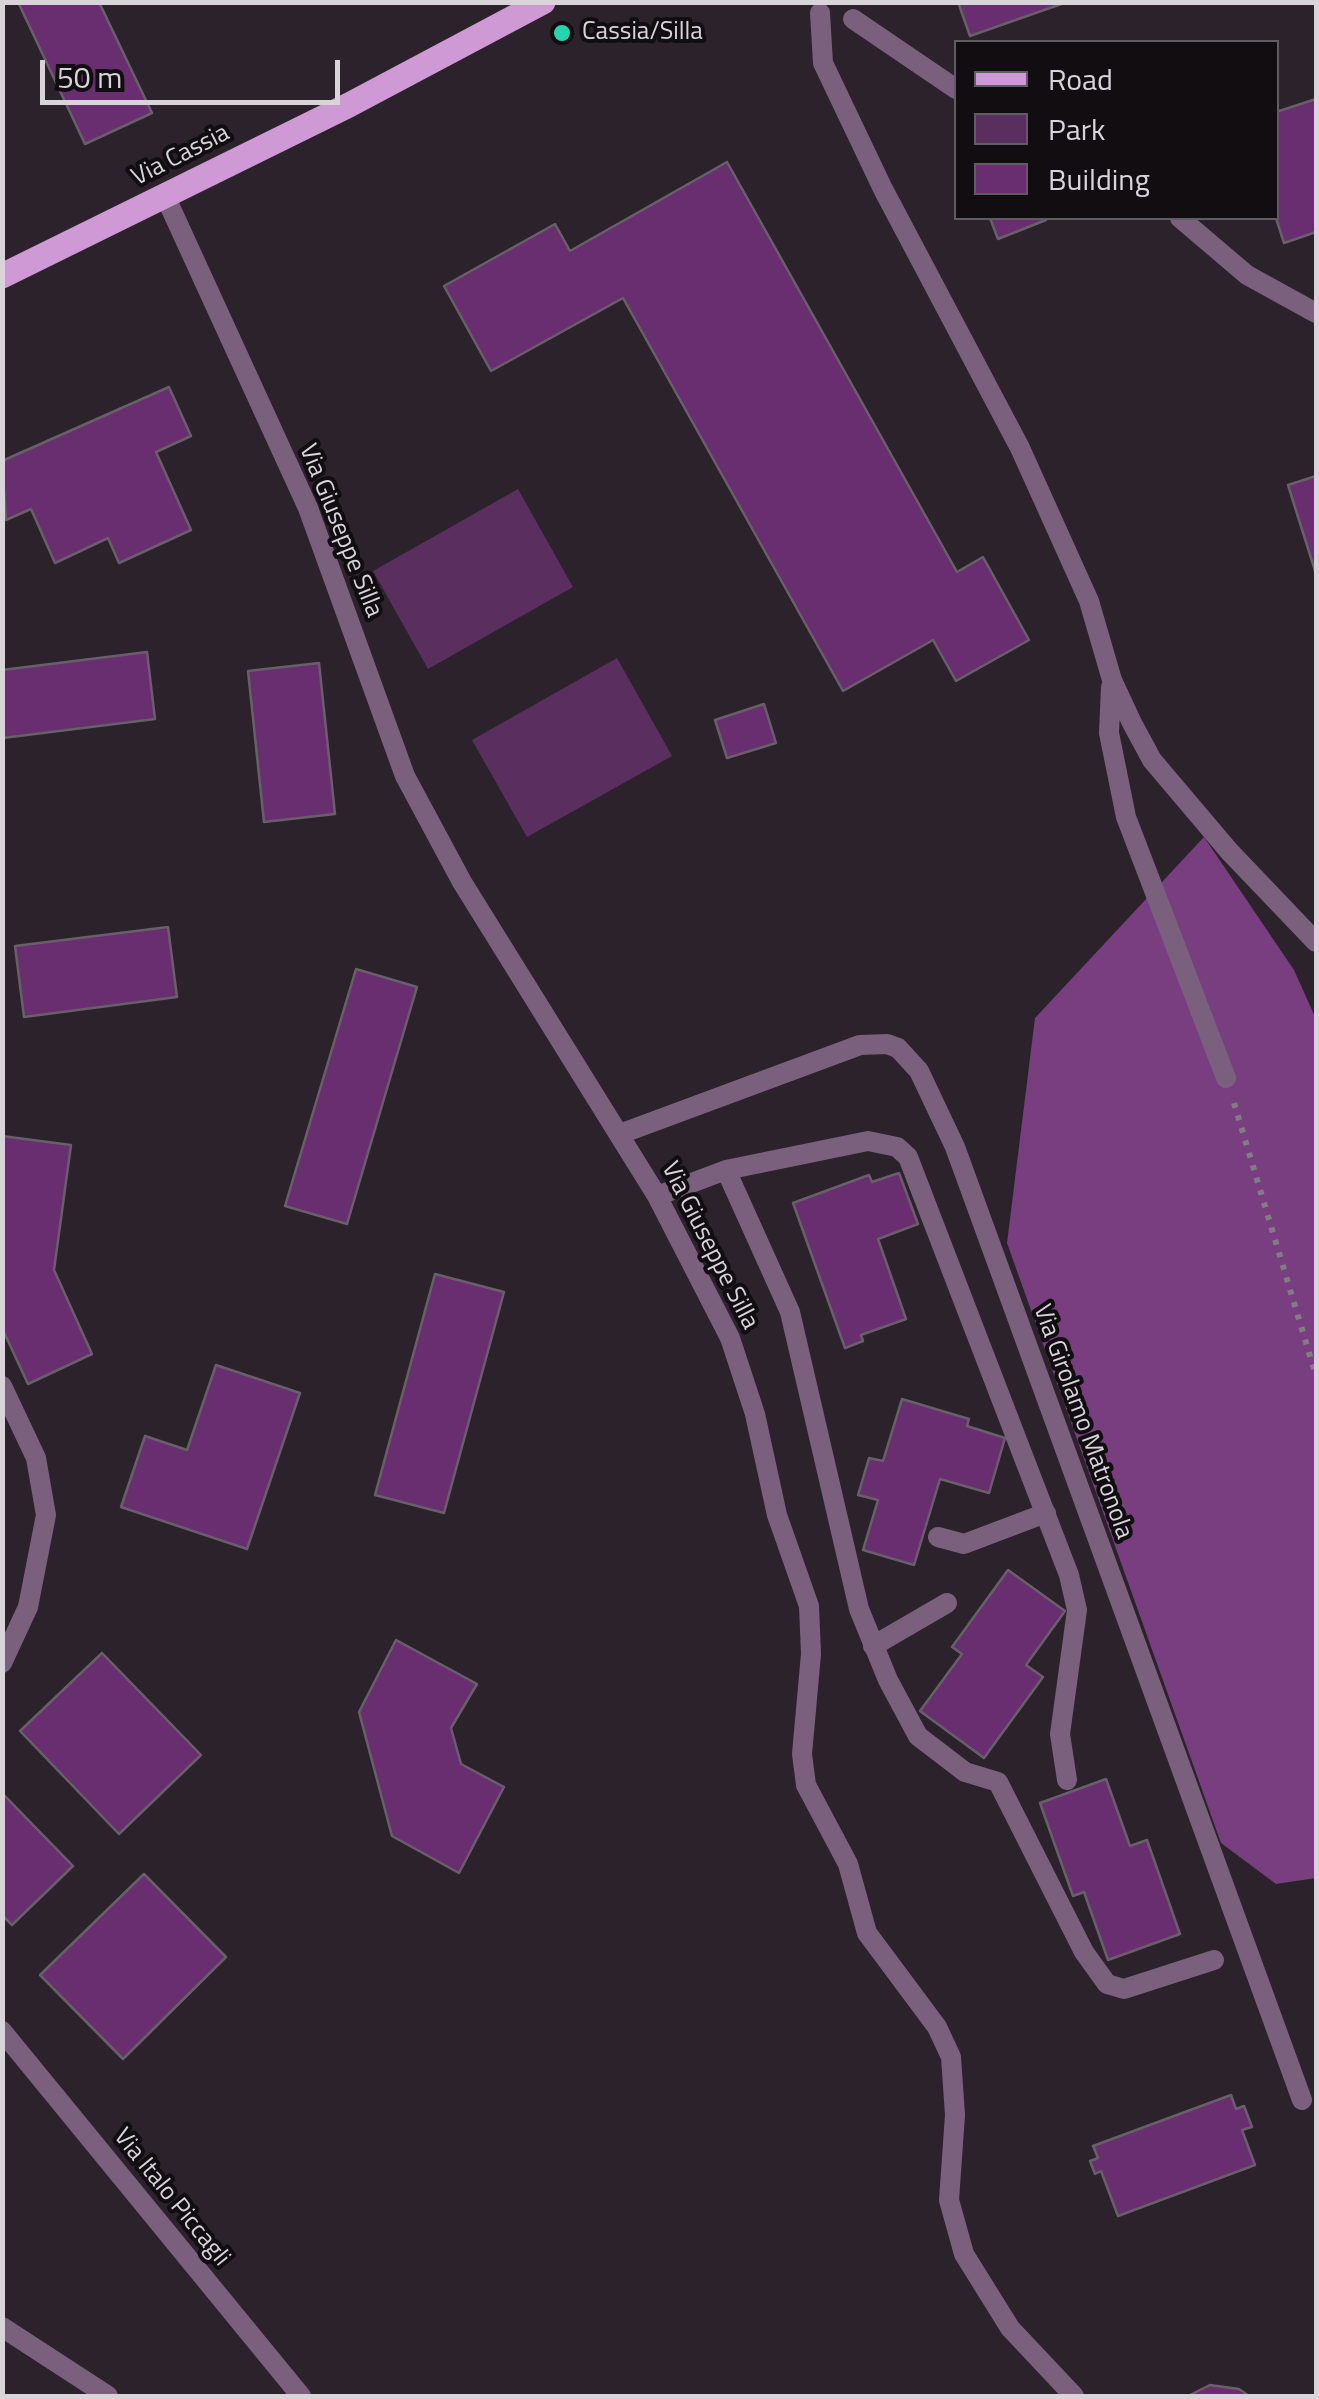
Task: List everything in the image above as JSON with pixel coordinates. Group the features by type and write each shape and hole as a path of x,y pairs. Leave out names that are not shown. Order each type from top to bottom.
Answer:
{"main road":[{"name":"Via Cassia","path":"2,276 166,198 543,2"}],"street":[{"path":"820,14 823,63 883,189 1020,448 1089,600 1112,680 1152,760 1316,942"},
{"path":"853,19 954,88"},
{"name":"Via Giuseppe Silla","path":"166,198 308,508 405,776 462,882 657,1196 730,1338 755,1414 777,1515 806,1589 811,1639 802,1770 810,1798 848,1864 874,1946 937,2027 951,2057 955,2115 949,2200 956,2235 1000,2316 1074,2396"},
{"path":"1182,220 1259,284 1316,313"},
{"path":"1112,680 1110,733 1126,817 1226,1078"},
{"name":"Via Girolamo Matronola","path":"620,1134 860,1045 888,1044 898,1048 919,1071 956,1148 1302,2100"},
{"path":"657,1196 726,1170 868,1140 897,1148 908,1158 1046,1513 1077,1610 1060,1734 1066,1780"},
{"path":"726,1170 790,1312 858,1609 918,1736 965,1772 998,1782 1084,1952 1108,1984 1124,1989 1214,1960"},
{"path":"2,1386 36,1458 46,1500 45,1530 28,1607 2,1663"},
{"path":"938,1537 964,1544 1046,1513"},
{"path":"874,1646 947,1603"},
{"name":"Via Italo Piccagli","path":"2,2030 301,2396"},
{"path":"2,2328 108,2396"}],"path":[{"path":"1226,1078 1316,1376"}],"green space":[{"path":"518,489 573,587 428,669 373,571"},
{"path":"617,658 672,756 527,837 472,740"}],"shaded area":[{"path":"1204,837 1294,970 1316,1019 1316,1878 1276,1884 1221,1843 1007,1243 1035,1018"}],"building":[{"path":"18,2 99,2 152,113 85,144"},
{"path":"958,2 1067,2 970,36"},
{"path":"1316,99 1316,232 1284,243 1277,220 1279,111"},
{"path":"727,162 957,572 983,557 1029,640 956,681 933,640 843,691 623,298 491,371 444,286 555,224 570,251"},
{"path":"991,220 1046,220 998,239"},
{"path":"169,387 191,436 156,452 191,530 119,563 108,538 55,563 31,509 6,520 2,461"},
{"path":"1316,476 1316,574 1288,485"},
{"path":"147,652 155,719 3,738 2,670"},
{"path":"319,663 335,814 264,822 248,671"},
{"path":"764,704 776,743 727,758 715,720"},
{"path":"168,927 177,997 24,1017 15,946"},
{"path":"356,969 417,987 347,1224 285,1206"},
{"path":"2,1136 71,1145 54,1270 92,1354 28,1384 2,1328"},
{"path":"899,1173 918,1224 878,1239 906,1319 861,1335 863,1341 845,1348 793,1203 869,1175 872,1182"},
{"path":"435,1274 504,1292 444,1513 375,1495"},
{"path":"216,1365 300,1393 247,1549 121,1507 145,1436 187,1450"},
{"path":"902,1399 969,1419 967,1426 1005,1438 989,1493 940,1479 914,1565 863,1550 878,1500 858,1495 869,1458 883,1461"},
{"path":"1008,1570 1065,1611 1026,1665 1043,1677 984,1758 920,1711 962,1654 952,1647"},
{"path":"396,1640 477,1684 451,1728 461,1764 504,1787 459,1873 392,1836 359,1712"},
{"path":"102,1653 201,1755 119,1834 20,1731"},
{"path":"1106,1779 1130,1846 1147,1840 1180,1934 1108,1960 1084,1892 1073,1896 1040,1803"},
{"path":"2,1793 73,1866 12,1925 2,1915"},
{"path":"144,1874 226,1957 123,2059 40,1975"},
{"path":"1231,2095 1236,2109 1244,2106 1252,2127 1242,2130 1255,2165 1118,2216 1101,2171 1095,2174 1090,2161 1098,2158 1093,2146"},
{"path":"1210,2385 1239,2389 1249,2396 1188,2396"}],"place":[{"name":"Cassia/Silla","path":"562,33"}]}
